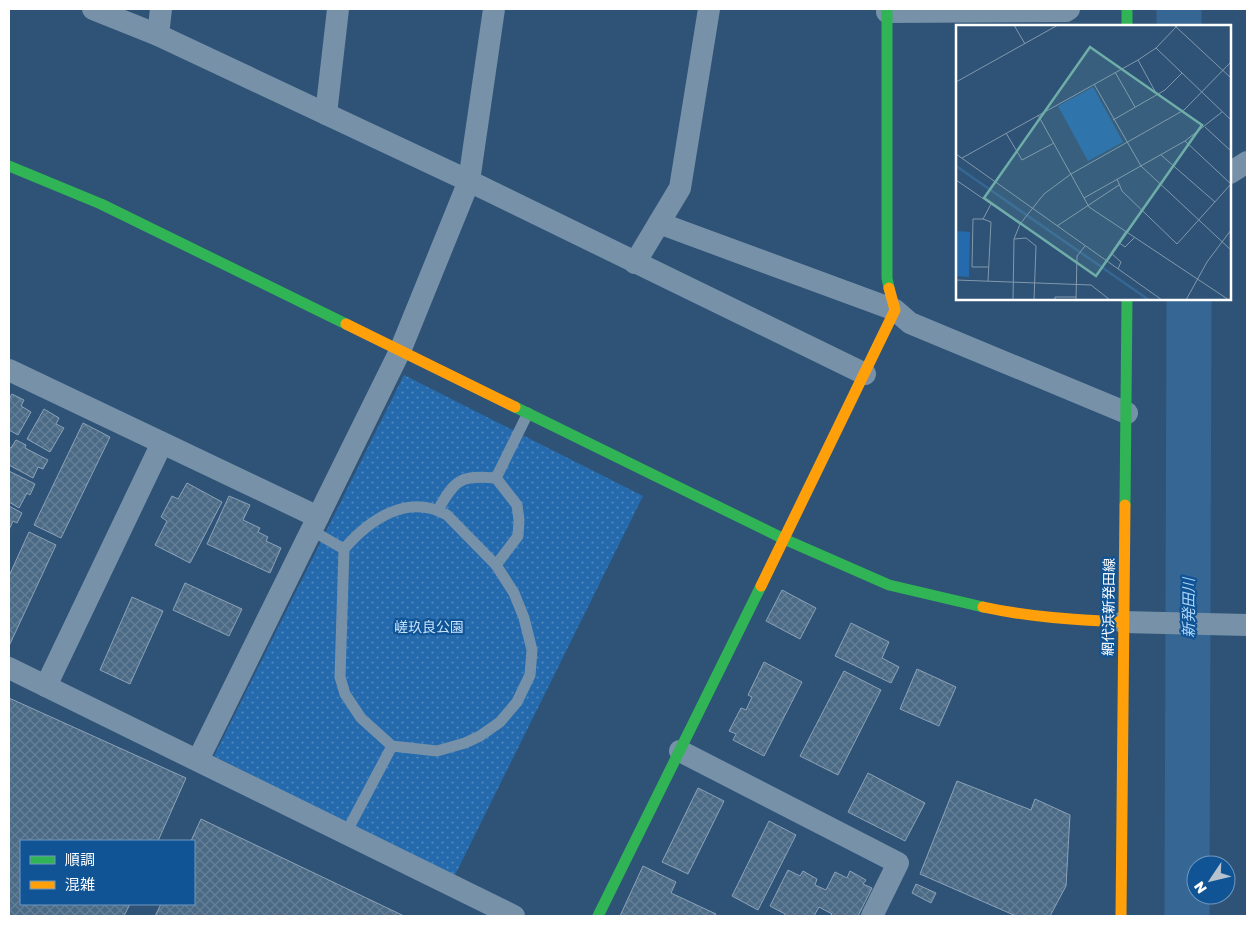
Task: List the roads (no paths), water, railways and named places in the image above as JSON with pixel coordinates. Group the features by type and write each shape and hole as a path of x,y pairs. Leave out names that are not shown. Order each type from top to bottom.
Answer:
{"street":[{"path":"93,9 158,35 469,181 865,374"},
{"path":"158,35 161,9"},
{"path":"326,114 338,9"},
{"path":"198,760 400,350 469,181 494,9"},
{"path":"635,263 680,188 709,9"},
{"path":"598,916 895,310 886,278 887,10 1066,11 1069,9"},
{"path":"1127,9 1127,25"},
{"path":"1231,172 1247,162"},
{"path":"9,166 101,204 784,539 889,585 1001,611 1071,620 1247,625"},
{"path":"659,224 895,310 910,323 1127,413"},
{"name":"網代浜新発田線","path":"1121,916 1127,300"},
{"path":"9,370 162,443 315,523"},
{"path":"46,686 162,443"},
{"path":"9,668 514,916"},
{"path":"680,751 898,863 872,916"}],"lane":[{"path":"496,478 528,413"},
{"path":"438,510 449,490 463,479 473,476 496,478 517,505 520,520 518,536 496,565"},
{"path":"418,506 438,510 447,515 464,531 496,565 514,593 524,618 532,650 530,675 517,702 500,722 480,736 465,743 437,751 392,746 361,718 345,694 340,677 344,549 357,534 403,507 418,506"},
{"path":"315,523 344,549"},
{"path":"346,833 392,746"}],"waterway":[{"name":"新発田川","path":"1179,9 1179,25"},
{"name":"新発田川","path":"1187,916 1189,300"}],"park label":[{"name":"嵯玖良公園","path":"429,626"}]}
